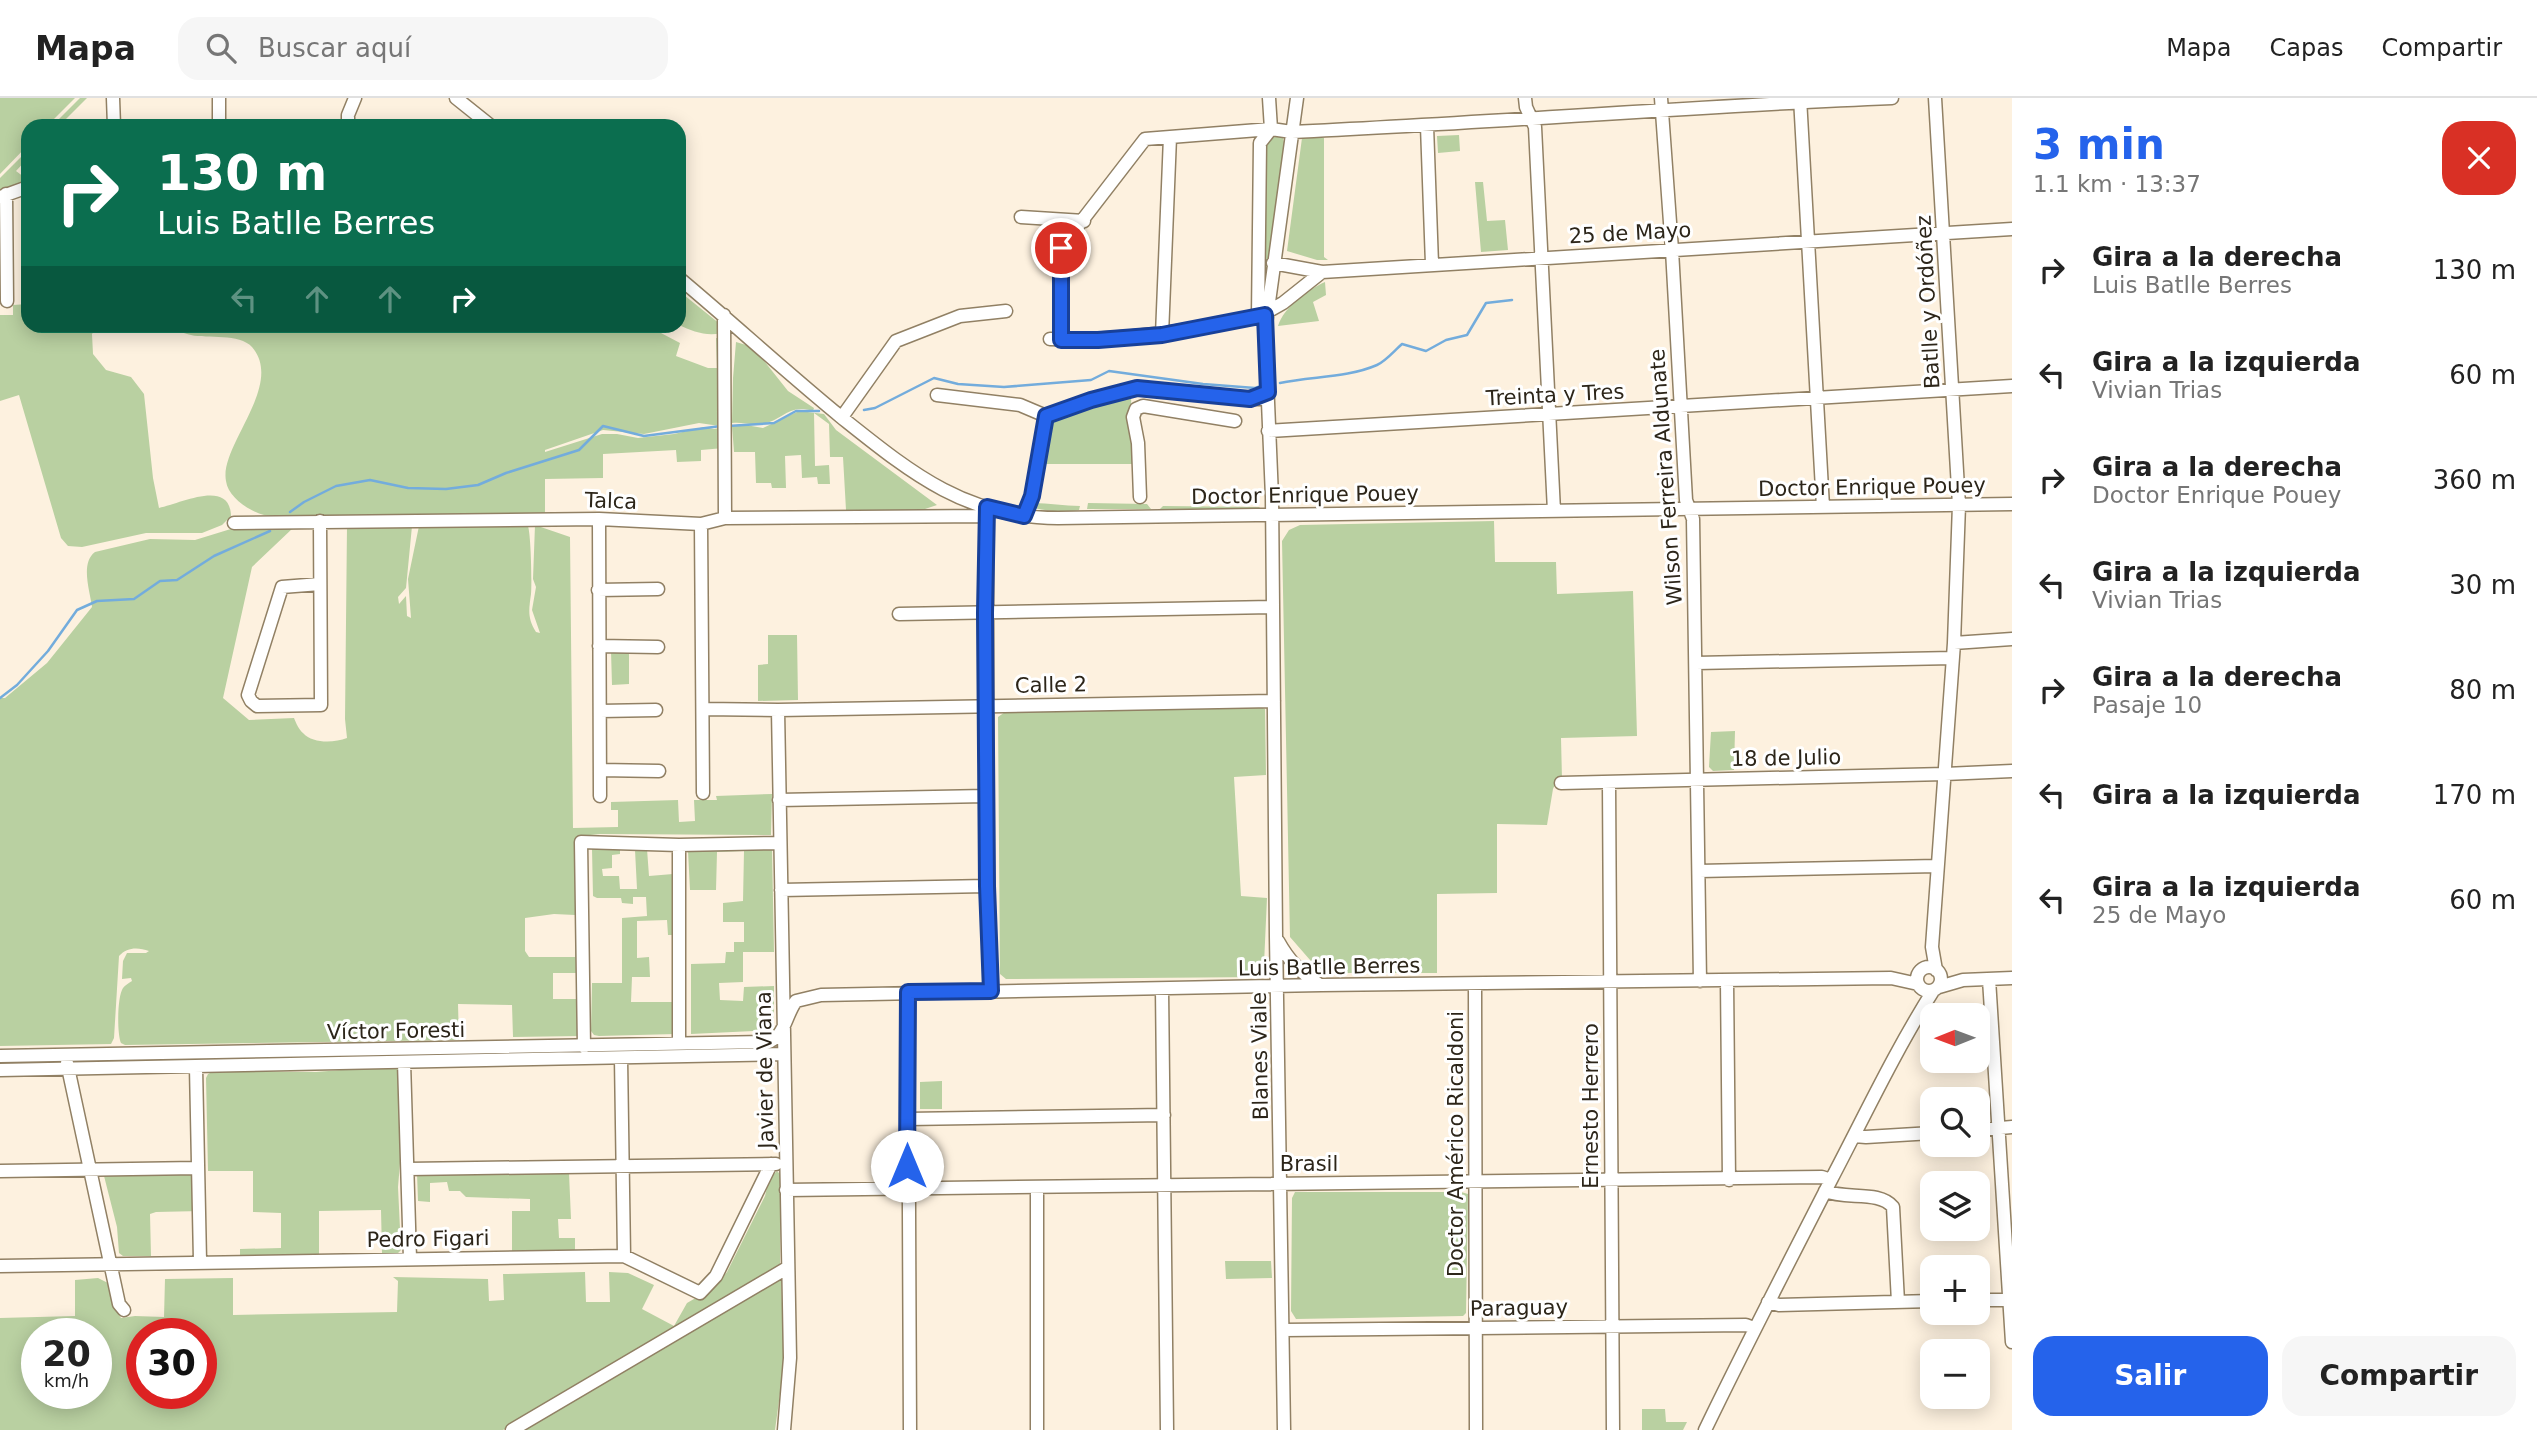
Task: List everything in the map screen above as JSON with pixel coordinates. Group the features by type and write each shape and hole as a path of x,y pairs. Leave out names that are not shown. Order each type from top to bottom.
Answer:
{"street":[{"path":"113,98 114,119"},
{"path":"219,98 219,119"},
{"path":"348,119 355,98"},
{"path":"456,98 482,119"},
{"path":"1262,316 1260,143 1271,129 1269,98"},
{"path":"1262,316 1273,263 1297,98"},
{"path":"1525,98 1535,127 1554,511"},
{"path":"1322,272 1307,286 1262,316 1162,335 1056,340 1058,253 1145,139 1271,129 1292,131 1427,126 1661,104 1892,98"},
{"name":"Batlle y Ordóñez","path":"1930,970 1954,642 1959,505 1935,98"},
{"path":"1800,100 1823,507"},
{"name":"Wilson Ferreira Aldunate","path":"1661,104 1686,500 1693,519 1700,981"},
{"path":"1427,126 1432,264"},
{"path":"1162,335 1170,137"},
{"path":"7,301 3,195 21,189"},
{"path":"1021,217 1084,221"},
{"name":"25 de Mayo","path":"1273,263 1322,272 2012,229"},
{"name":"Doctor Enrique Pouey","path":"686,284 789,375 895,461 943,491 986,512 1058,518 2012,504"},
{"path":"842,417 896,341 960,316 1006,311"},
{"path":"724,315 725,519"},
{"name":"Blanes Viale","path":"1262,316 1272,514 1284,1430"},
{"name":"Treinta y Tres","path":"1269,430 2012,386"},
{"path":"937,395 1020,405 1046,416 1137,388 1268,399"},
{"path":"1140,497 1138,443 1133,418 1136,409 1143,406 1235,421"},
{"path":"1024,516 1032,496 1046,416"},
{"path":"986,512 986,796 991,991"},
{"name":"Talca","path":"234,523 598,519 701,524 725,519 986,512"},
{"path":"598,519 600,796"},
{"path":"320,521 321,705 257,706 248,695 282,587 320,584"},
{"path":"701,524 703,793"},
{"path":"598,590 658,589"},
{"path":"899,614 1273,607"},
{"path":"1954,642 2012,639"},
{"path":"599,646 658,647"},
{"path":"1696,663 1953,658"},
{"name":"Calle 2","path":"703,709 1274,701"},
{"path":"600,711 656,710"},
{"name":"Javier de Viana","path":"778,710 790,1358 784,1430"},
{"path":"600,770 659,771"},
{"name":"18 de Julio","path":"1561,783 1945,775 2012,771"},
{"name":"Ernesto Herrero","path":"1609,783 1613,1430"},
{"path":"779,800 986,796"},
{"path":"584,1047 581,842 779,844"},
{"path":"679,845 679,1044"},
{"path":"1699,871 1937,866"},
{"path":"781,890 987,886"},
{"path":"1276,937 1293,964 1321,985"},
{"path":"1927,988 1941,980 1930,970"},
{"path":"1705,1430 1754,1328 1912,1024 1927,988 1930,970"},
{"name":"Luis Batlle Berres","path":"784,1025 792,1006 802,998 821,995 1891,978 1930,970 1963,980"},
{"name":"Luis Batlle Berres","path":"1891,978 1927,988 1963,980 2012,978"},
{"path":"1989,979 2006,1128 2012,1342"},
{"path":"1727,981 1729,1180"},
{"name":"Doctor Américo Ricaldoni","path":"1475,985 1476,1430"},
{"path":"1162,989 1167,1430"},
{"path":"908,992 910,1430"},
{"name":"Víctor Foresti","path":"0,1056 584,1047 772,1041 784,1025"},
{"name":"Víctor Foresti","path":"0,1070 783,1054"},
{"path":"66,1055 119,1304 124,1310"},
{"path":"621,1058 624,1256"},
{"path":"404,1062 410,1259"},
{"path":"196,1068 200,1262"},
{"path":"908,1119 1164,1115"},
{"path":"1854,1136 1866,1138 1920,1134"},
{"path":"408,1169 786,1163"},
{"name":"Pedro Figari","path":"0,1266 624,1256 700,1293 716,1276 771,1164"},
{"path":"0,1171 197,1168"},
{"name":"Brasil","path":"786,1190 1822,1177 1838,1196 1881,1198 1893,1207 1898,1302"},
{"path":"1037,1188 1037,1430"},
{"path":"512,1430 787,1268"},
{"path":"1990,1300 2010,1300"},
{"path":"1768,1302 1779,1305 1920,1301"},
{"name":"Paraguay","path":"1284,1330 1612,1325 1746,1325 1754,1328"}],"green space":[{"path":"0,98 75,98 54,119 21,119 21,152 0,174"},
{"path":"80,98 87,98 66,119 59,119"},
{"path":"1459,135 1460,151 1438,153 1437,136"},
{"path":"1283,137 1284,143 1263,306 1265,140"},
{"path":"1302,138 1324,138 1324,257 1328,260 1317,260 1287,251"},
{"path":"21,157 21,166 16,171 21,175 21,184 0,195 0,178"},
{"path":"1475,182 1483,182 1487,221 1505,220 1508,250 1481,252"},
{"path":"1325,282 1326,295 1313,302 1319,321 1278,326 1285,312 1297,300"},
{"path":"686,297 720,324 721,333 705,334 686,328"},
{"path":"21,304 21,333 93,333 93,354 106,370 131,377 144,394 159,508 202,496 222,498 228,505 231,516 222,525 202,533 146,533 82,547 68,546 61,538 19,395 0,401 0,315 13,315 13,305"},
{"path":"184,333 661,333 680,343 676,356 708,368 717,368 716,338 724,339 720,426 699,423 644,434 603,430 545,452 602,434 638,438 704,427 724,427 724,448 701,450 701,461 677,462 676,450 603,454 603,478 545,479 545,515 264,515 240,502 226,481 226,467 256,397 261,379 260,362 252,347 239,340"},
{"path":"736,342 753,347 788,391 814,408 813,411 797,409 768,423 732,423"},
{"path":"1131,390 1132,464 1040,464 1049,419"},
{"path":"799,411 824,414 836,430 937,505 922,510 846,510 843,457 830,457 829,424 814,413 815,466 829,465 830,484 818,484 817,477 802,478 801,455 785,456 786,488 772,488 771,483 756,483 755,452 734,452 732,426 740,424 763,428"},
{"path":"1033,503 1080,506 1079,510 1054,511 1030,507"},
{"path":"1088,503 1147,504 1151,509 1087,509"},
{"path":"1163,506 1259,507 1260,508 1158,511"},
{"path":"1494,521 1495,562 1556,562 1557,594 1633,591 1637,736 1561,738 1562,779 1557,780 1553,789 1547,825 1497,824 1497,893 1437,894 1437,973 1335,973 1317,968 1290,937 1282,541 1289,530 1300,525"},
{"path":"293,524 293,528 252,567 223,698 249,720 294,718 302,732 312,739 330,742 347,738 347,526 412,526 406,588 398,597 399,604 406,596 407,616 411,618 408,579 419,526 528,526 531,570 529,613 533,627 540,633 532,610 536,587 533,579 535,525 570,537 573,828 618,827 618,810 611,810 611,802 678,800 679,822 695,821 694,800 717,800 716,796 772,794 771,835 581,836 578,932 575,915 554,914 525,918 525,951 529,957 575,957 576,944 579,941 579,973 553,973 553,999 579,999 579,1036 513,1037 512,1005 458,1004 459,1040 125,1045 120,1038 119,1007 123,988 132,981 131,978 122,979 123,961 127,953 149,951 137,948 129,949 119,956 114,1038 111,1044 0,1046 0,698 5,698 47,663 92,607 87,570 90,557 95,552 150,539 195,540 234,528"},
{"path":"768,635 797,635 798,700 758,701 758,665 768,664"},
{"path":"629,647 629,684 612,685 611,651"},
{"path":"1258,706 1265,709 1266,775 1234,777 1241,896 1267,898 1261,977 1006,979 1000,974 998,717 1005,712"},
{"path":"1735,731 1734,770 1713,771 1709,767 1711,732"},
{"path":"594,847 620,847 620,854 612,855 612,868 602,869 603,876 619,876 620,889 637,889 635,850 647,849 649,876 673,874 675,935 668,935 667,920 637,921 637,958 649,957 650,977 632,977 631,1002 675,1002 676,1034 599,1036 591,1031 592,983 622,983 622,918 647,916 646,897 633,897 633,904 622,903 621,898 593,896"},
{"path":"772,848 774,952 743,952 743,982 719,983 720,1000 743,1001 744,987 774,986 774,1030 691,1034 691,964 725,963 726,952 734,952 734,942 744,942 744,922 723,922 723,903 743,901 744,851 717,852 716,890 690,890 688,851"},
{"path":"391,1066 399,1069 401,1151 398,1187 401,1250 398,1253 382,1253 381,1210 319,1211 319,1255 240,1255 240,1249 281,1248 281,1213 253,1212 253,1171 208,1171 208,1074 214,1071 316,1072"},
{"path":"942,1081 942,1109 920,1109 920,1082"},
{"path":"193,1168 201,1211 150,1214 151,1256 123,1256 119,1253 117,1227 103,1172"},
{"path":"777,1171 781,1175 780,1266 503,1430 0,1430 0,1318 75,1316 75,1280 98,1278 110,1284 116,1310 121,1318 164,1317 165,1279 233,1278 233,1315 397,1312 398,1281 393,1277 488,1279 489,1301 504,1300 503,1274 585,1272 586,1302 610,1302 609,1272 628,1273 654,1285 642,1309 674,1326 687,1303 713,1288 727,1272 765,1196 769,1179"},
{"path":"417,1173 569,1173 571,1219 558,1219 559,1238 575,1238 575,1251 512,1253 512,1211 530,1211 530,1199 466,1197 460,1191 449,1191 447,1182 430,1183 430,1202 418,1201"},
{"path":"1295,1192 1468,1194 1466,1313 1463,1316 1296,1319 1291,1311 1292,1198"},
{"path":"1225,1261 1271,1261 1272,1278 1226,1279"},
{"path":"781,1275 784,1364 775,1430 520,1430"},
{"path":"1642,1409 1665,1409 1666,1422 1687,1422 1683,1430 1642,1430"}],"waterway":[{"path":"1280,383 1366,369 1384,361 1402,344 1426,351 1446,340 1467,335 1486,303 1512,300"},
{"path":"864,410 875,408 934,378 958,384 1004,387 1091,380 1109,371 1203,384 1255,388 1261,386"},
{"path":"728,426 774,423 796,411 819,411"},
{"path":"290,512 336,486 370,480 408,488 446,489 478,485 506,473 579,450 603,426 644,436 721,426"},
{"path":"0,698 17,685 48,651 77,610 97,601 134,599 160,581 177,580 214,556 270,531"}],"route":[{"path":"907,1166 908,992 991,991 987,886 987,507 1024,516 1032,496 1046,416 1137,388 1250,399 1268,392 1265,315 1162,335 1061,340 1061,248"}]}
